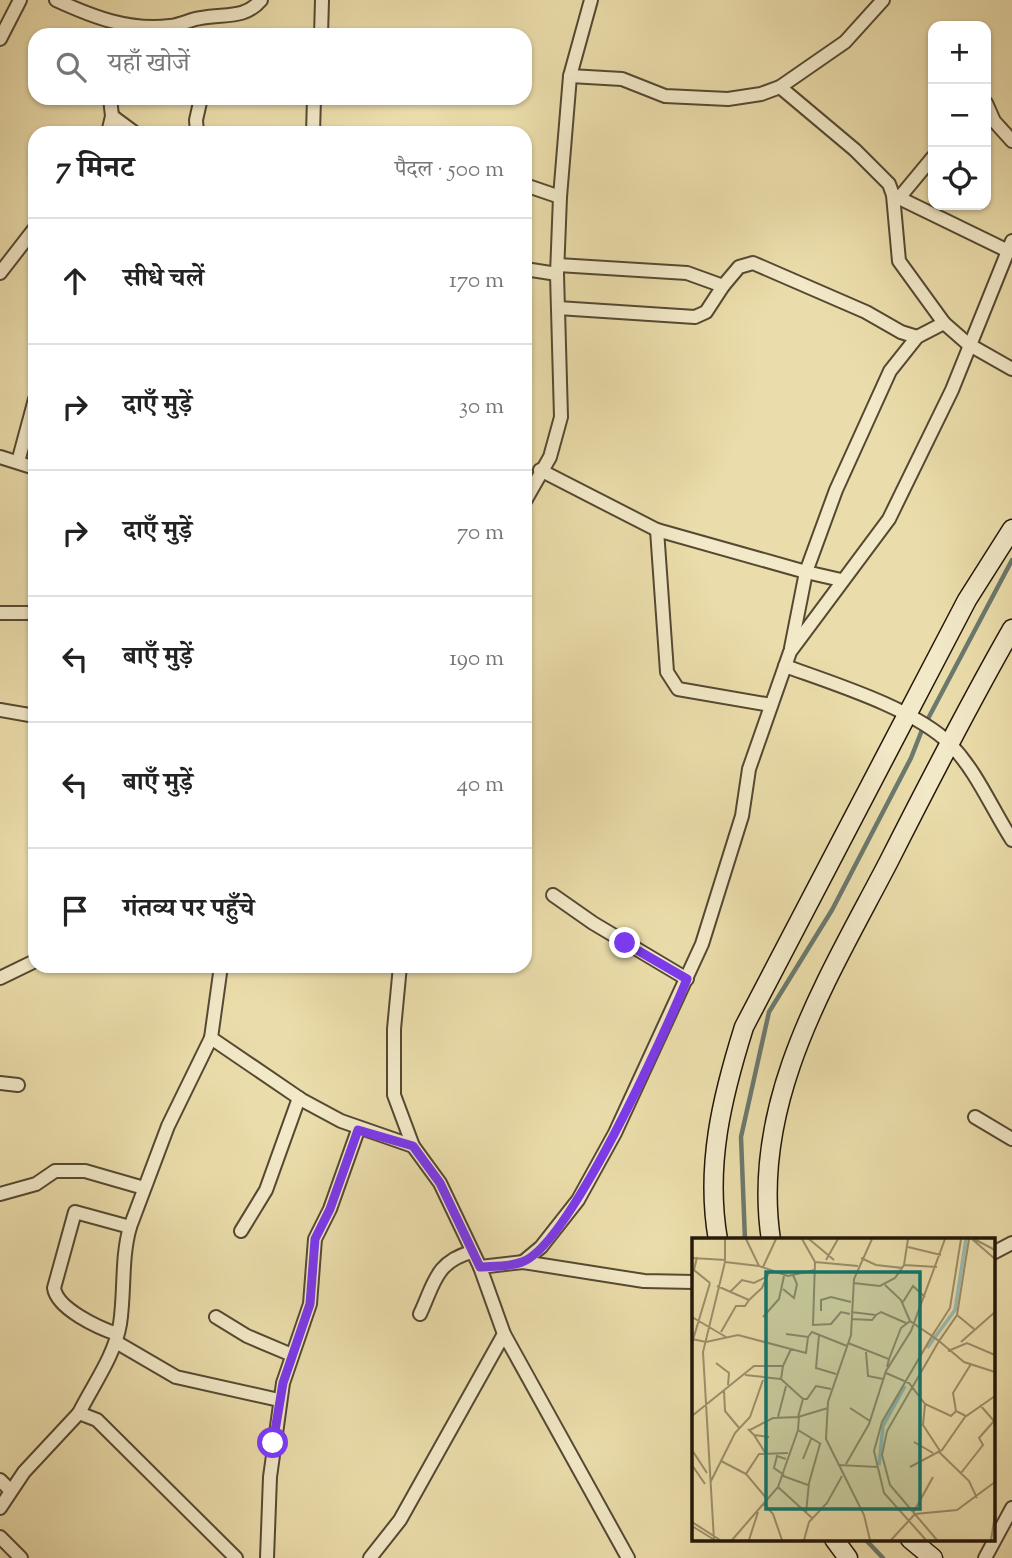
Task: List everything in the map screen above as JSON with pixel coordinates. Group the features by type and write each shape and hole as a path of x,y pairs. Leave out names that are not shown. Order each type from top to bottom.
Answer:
{"street":[{"path":"1,34 20,0"},
{"path":"56,0 115,28"},
{"path":"185,28 199,18 248,12 261,0"},
{"path":"321,28 322,0"},
{"path":"532,481 550,457 561,417 557,270 560,197 570,76 592,0"},
{"path":"570,76 622,79 653,93 738,98 780,87 845,42 883,0"},
{"path":"780,87 872,165 889,184 896,197 899,261 944,323 968,344 1012,369"},
{"path":"110,126 113,116 111,105"},
{"path":"196,126 199,105"},
{"path":"313,126 314,105"},
{"path":"991,114 1012,141"},
{"path":"113,116 126,126"},
{"path":"896,197 928,162"},
{"path":"532,188 560,197"},
{"path":"790,652 889,519 952,390 968,344 1010,246 896,197"},
{"path":"0,272 28,237"},
{"path":"558,307 695,317 706,312 739,267 753,263 917,337"},
{"path":"532,269 687,273 723,286"},
{"path":"523,1262 541,1247 578,1200 615,1133 687,979 702,944 742,816 749,769 790,652 806,572 836,490 890,371 917,337 944,323"},
{"path":"18,462 28,425"},
{"path":"0,457 28,466"},
{"path":"540,470 657,530 841,580"},
{"path":"718,1238 712,1207 716,1138 725,1087 744,1027 914,720 967,600 1012,529"},
{"path":"657,530 667,672 672,683 678,689 695,694 771,705"},
{"path":"0,612 28,613"},
{"path":"771,1238 765,1202 775,1114 797,1043 943,738 1012,629"},
{"path":"785,666 914,720 943,738 979,783 1012,840"},
{"path":"0,710 28,715"},
{"path":"553,895 593,923 687,979"},
{"path":"0,978 28,964"},
{"path":"0,1508 10,1490 79,1413 116,1338 124,1285 125,1243 168,1126 211,1038 220,973"},
{"path":"399,973 394,1029 394,1095 413,1146 440,1183 480,1267 503,1334 628,1558"},
{"path":"211,1038 299,1098 358,1130 413,1146"},
{"path":"0,1083 18,1085"},
{"path":"241,1231 266,1190 299,1098"},
{"path":"975,1118 1012,1139"},
{"path":"267,1558 270,1477 279,1400 312,1297 315,1239 330,1209 358,1130"},
{"path":"0,1191 36,1184 55,1171 85,1171 144,1188"},
{"path":"130,1227 75,1212 54,1288 57,1297 88,1322 176,1377 279,1400"},
{"path":"995,1252 1012,1243"},
{"path":"420,1314 440,1268 457,1256 472,1252"},
{"path":"480,1267 523,1262 644,1281 692,1282"},
{"path":"216,1317 247,1336 292,1355"},
{"path":"370,1558 400,1520 503,1334"},
{"path":"79,1413 97,1420 236,1558"},
{"path":"0,1479 10,1490"},
{"path":"995,1539 1012,1508"},
{"path":"0,1537 21,1558"},
{"path":"835,1540 848,1558"},
{"path":"911,1540 933,1558"},
{"path":"985,1558 995,1540"}],"waterway":[{"path":"745,1238 741,1137 769,1012 832,910 911,758 922,730 1012,560"},
{"path":"866,1540 883,1558"}],"route":[{"path":"273,1443 283,1383 313,1290 315,1239 344,1175 358,1130 413,1146 440,1183 480,1267 523,1262 541,1247 578,1200 615,1133 687,979 625,943"}]}
